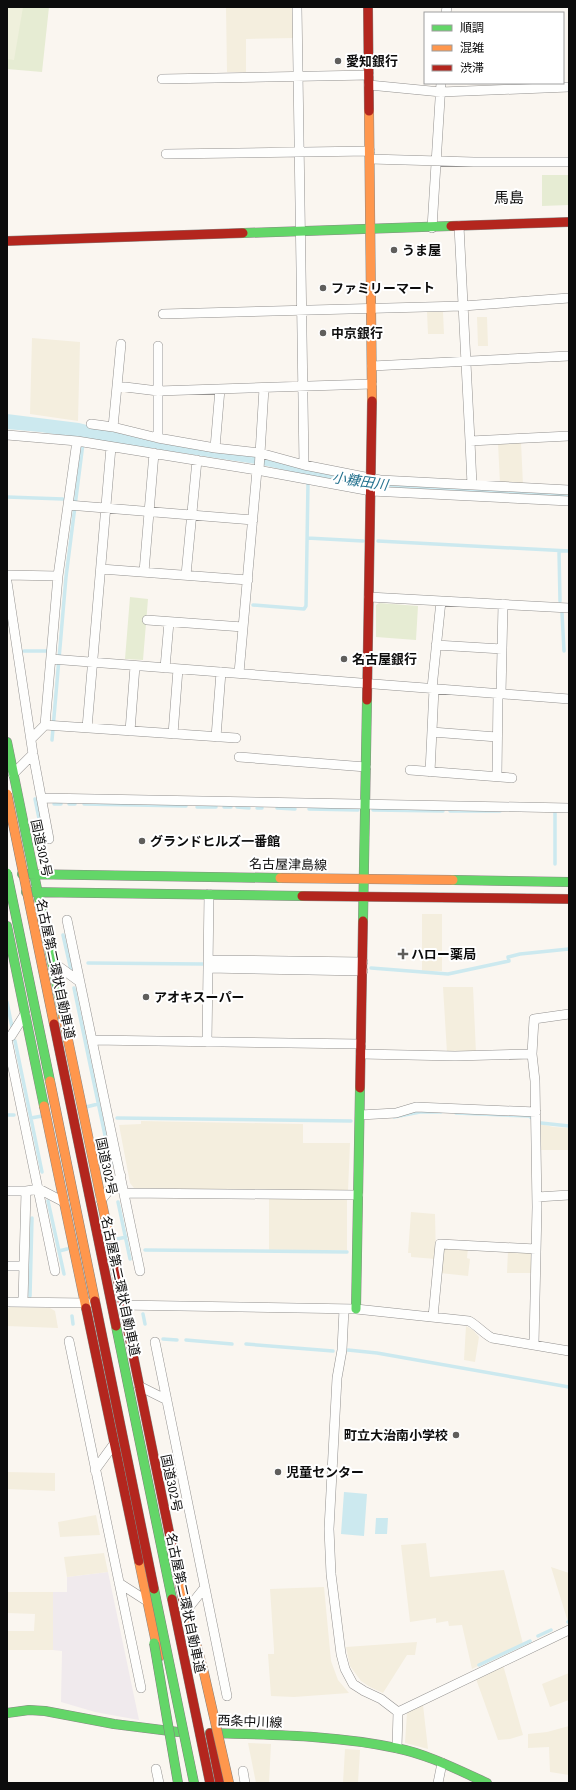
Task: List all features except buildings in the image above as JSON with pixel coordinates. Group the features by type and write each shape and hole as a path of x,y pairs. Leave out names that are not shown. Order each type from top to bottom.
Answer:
{"main road":[{"path":"356,1309 366,805 372,384 368,7"},
{"path":"7,241 432,228 569,222"},
{"name":"国道302号","path":"7,742 220,1783"},
{"name":"名古屋第二環状自動車道","path":"7,794 210,1783"},
{"path":"7,873 194,1783"},
{"name":"名古屋津島線","path":"7,873 569,882"},
{"path":"7,892 569,899"},
{"path":"7,926 184,1783"},
{"path":"115,1402 124,1470 178,1783"},
{"path":"143,1458 175,1566 202,1666 229,1783"},
{"name":"西条中川線","path":"7,1713 28,1710 45,1711 114,1724 174,1732 299,1736 351,1741 397,1748 442,1763 486,1783"}],"street":[{"path":"297,7 304,465"},
{"path":"162,79 369,75"},
{"path":"369,86 441,88 569,88"},
{"path":"432,228 441,88"},
{"path":"166,154 299,152 370,155 436,161 569,162"},
{"path":"459,226 472,485"},
{"path":"163,314 463,306 569,298"},
{"path":"113,427 121,344"},
{"path":"158,346 158,438"},
{"path":"372,366 569,356"},
{"path":"117,386 158,391 372,384"},
{"path":"239,673 259,463 264,388"},
{"path":"215,448 220,389"},
{"path":"91,424 113,427 158,438 215,448 259,463 371,484 569,501"},
{"path":"7,435 81,442 197,460 304,465 371,484 472,485 569,490"},
{"path":"470,441 569,436"},
{"path":"51,726 57,660 58,576 73,506 81,442"},
{"path":"87,728 111,447"},
{"path":"144,572 154,453"},
{"path":"186,576 197,460"},
{"path":"73,506 253,520"},
{"path":"101,569 248,580"},
{"path":"7,575 58,576"},
{"path":"7,582 32,739 33,754 50,839"},
{"path":"369,597 569,608"},
{"path":"430,772 433,688 441,601"},
{"path":"497,776 497,737 503,604"},
{"path":"147,620 244,627"},
{"path":"165,668 169,622"},
{"path":"436,645 502,650"},
{"path":"57,660 569,699"},
{"path":"130,731 135,666"},
{"path":"173,734 178,669"},
{"path":"216,737 221,672"},
{"path":"32,739 51,726 236,738"},
{"path":"432,732 497,737"},
{"path":"13,774 33,754"},
{"path":"239,757 366,767"},
{"path":"410,770 512,778"},
{"path":"42,798 569,808"},
{"path":"207,1042 209,894"},
{"path":"67,920 140,1271"},
{"path":"52,962 80,982"},
{"path":"209,964 363,967"},
{"path":"25,1014 12,1036 7,1038 55,1271"},
{"path":"534,1344 537,1197 536,1081 532,1054 534,1019 569,1014"},
{"path":"92,1040 361,1044"},
{"path":"361,1054 455,1056 532,1054"},
{"path":"360,1115 396,1113 416,1108 536,1112"},
{"path":"101,1200 120,1176"},
{"path":"7,1191 26,1191 38,1189 64,1202"},
{"path":"23,1302 26,1191"},
{"path":"124,1193 358,1195"},
{"path":"537,1197 569,1195"},
{"path":"433,1318 440,1244 536,1248"},
{"path":"7,1266 24,1266"},
{"path":"7,1302 356,1309 469,1321 492,1338 569,1351"},
{"path":"344,1309 342,1350 337,1378 329,1529 331,1574 341,1654 345,1669 353,1684 364,1691 381,1698 398,1712"},
{"path":"69,1341 141,1688"},
{"path":"155,1342 227,1696"},
{"path":"139,1386 166,1400"},
{"path":"95,1470 114,1444"},
{"path":"119,1583 147,1601"},
{"path":"185,1612 205,1587"},
{"path":"398,1712 569,1630"},
{"path":"397,1748 398,1712"},
{"path":"438,1783 442,1763"},
{"path":"156,1769 159,1783"},
{"path":"242,1771 245,1783"}],"shaded area":[{"path":"226,7 293,7 294,38 246,39 246,72 227,72"},
{"path":"427,312 443,312 444,334 428,334"},
{"path":"477,317 487,317 488,346 478,346"},
{"path":"32,338 80,342 78,421 30,414"},
{"path":"521,442 523,485 500,484 498,443"},
{"path":"422,914 442,914 442,971 422,971"},
{"path":"443,987 473,987 476,1053 447,1053"},
{"path":"141,1121 303,1124 303,1143 350,1143 348,1191 134,1188 130,1183 119,1125 141,1124"},
{"path":"540,1124 569,1128 569,1150 540,1150"},
{"path":"269,1199 347,1199 347,1250 269,1250"},
{"path":"411,1212 435,1214 436,1259 411,1257 411,1253 408,1253"},
{"path":"442,1248 468,1248 467,1258 470,1259 468,1276 440,1273"},
{"path":"508,1250 530,1250 533,1254 533,1273 507,1273"},
{"path":"10,1307 50,1308 55,1311 58,1328 7,1326 7,1309"},
{"path":"466,1326 473,1330 479,1337 475,1362 464,1360"},
{"path":"7,1472 55,1473 55,1491 7,1489"},
{"path":"96,1515 100,1535 60,1537 58,1522"},
{"path":"426,1543 430,1577 504,1570 523,1644 472,1669 462,1625 449,1626 448,1621 436,1623 436,1618 410,1622 401,1545"},
{"path":"104,1553 108,1572 67,1577 64,1557"},
{"path":"551,1567 569,1573 568,1622"},
{"path":"108,1572 139,1720 95,1712 61,1702 62,1651 53,1650 53,1592 67,1592 67,1577"},
{"path":"324,1587 331,1661 338,1680 349,1693 294,1697 271,1696 268,1654 274,1654 274,1649 270,1589"},
{"path":"7,1592 53,1592 53,1650 7,1650 7,1631 34,1631 35,1614 7,1613"},
{"path":"417,1642 415,1655 407,1655 383,1693 361,1681 350,1666 346,1647"},
{"path":"503,1665 523,1735 510,1739 498,1740 476,1679"},
{"path":"569,1673 569,1700 550,1707 542,1684"},
{"path":"423,1705 428,1749 405,1743 407,1713"},
{"path":"569,1726 569,1775 550,1772 549,1747 528,1748 528,1734 547,1732"},
{"path":"248,1743 271,1744 269,1783 256,1783"},
{"path":"345,1749 360,1750 358,1783 343,1783"}],"green space":[{"path":"7,7 49,7 42,72 7,69"},
{"path":"7,7 23,7 14,60 7,59"},
{"path":"542,175 569,175 569,205 542,206"},
{"path":"130,597 148,599 143,660 125,659"},
{"path":"379,603 418,606 416,640 376,637 376,605"}],"water":[{"path":"7,414 79,423 155,442 264,457 369,481 368,486 306,475 262,465 40,432 7,429"},
{"path":"344,1492 367,1494 364,1536 341,1534"},
{"path":"376,1518 388,1518 387,1534 375,1534"}],"waterway":[{"path":"52,740 66,577 83,443"},
{"path":"253,605 304,609 306,606 308,482"},
{"name":"小糠田川","path":"374,485 569,495"},
{"path":"7,497 63,499"},
{"path":"307,538 363,541"},
{"path":"378,541 569,551"},
{"path":"559,551 560,601"},
{"path":"562,613 564,651"},
{"path":"24,651 47,651"},
{"path":"35,799 45,848"},
{"path":"54,804 61,804"},
{"path":"69,804 75,804"},
{"path":"84,804 186,806"},
{"path":"197,807 216,807"},
{"path":"224,807 231,807"},
{"path":"237,807 249,808"},
{"path":"257,808 262,808"},
{"path":"277,808 295,809"},
{"path":"309,809 358,810"},
{"path":"373,810 443,811"},
{"path":"450,811 500,811"},
{"path":"555,812 555,864"},
{"path":"63,935 71,970"},
{"path":"371,968 448,974 509,961 508,957 520,954 569,949"},
{"path":"88,963 203,964"},
{"path":"74,988 111,1164"},
{"path":"7,1002 12,1027"},
{"path":"15,1041 42,1172"},
{"path":"86,1107 98,1104"},
{"path":"394,1117 420,1112 441,1112"},
{"path":"456,1113 529,1116 532,1118"},
{"path":"7,1115 14,1115"},
{"path":"31,1118 42,1116"},
{"path":"117,1118 351,1121"},
{"path":"541,1123 569,1126"},
{"path":"48,1201 64,1274"},
{"path":"118,1202 130,1259"},
{"path":"30,1296 32,1218"},
{"path":"117,1239 126,1237"},
{"path":"59,1251 67,1249"},
{"path":"145,1250 347,1252"},
{"path":"143,1314 145,1324"},
{"path":"72,1316 73,1324"},
{"path":"163,1339 177,1340"},
{"path":"186,1340 232,1344"},
{"path":"246,1344 333,1351"},
{"path":"348,1350 377,1353 569,1387"},
{"path":"538,1636 551,1630"},
{"path":"479,1665 530,1641"}],"traffic: fast":[{"path":"243,233 451,226"},
{"path":"363,921 367,700"},
{"path":"7,742 63,1016"},
{"path":"7,873 50,1081"},
{"path":"22,874 280,878"},
{"path":"453,880 569,882"},
{"path":"26,892 302,896"},
{"path":"7,926 44,1106"},
{"path":"356,1309 360,1088"},
{"path":"116,1326 172,1599"},
{"path":"154,1589 194,1783"},
{"path":"154,1643 178,1783"},
{"path":"7,1713 29,1710 45,1711 114,1724 178,1732"},
{"path":"210,1733 303,1736 350,1740 396,1748 419,1754 487,1783"}],"traffic: slow":[{"path":"369,111 372,401"},
{"path":"7,794 54,1024"},
{"path":"280,878 453,880"},
{"path":"63,1016 108,1232"},
{"path":"50,1081 95,1301"},
{"path":"44,1106 86,1308"},
{"path":"139,1561 159,1657"},
{"path":"180,1585 204,1673 229,1783"}],"traffic: jam":[{"path":"368,7 369,111"},
{"path":"451,226 569,222"},
{"path":"7,241 243,233"},
{"path":"367,700 372,401"},
{"path":"302,896 569,899"},
{"path":"360,1088 363,921"},
{"path":"54,1024 116,1326"},
{"path":"108,1232 183,1600"},
{"path":"95,1301 154,1589"},
{"path":"86,1308 139,1561"},
{"path":"172,1599 210,1783"},
{"path":"210,1733 220,1783"}],"place":[{"name":"愛知銀行","path":"338,61"},
{"name":"うま屋","path":"394,250"},
{"name":"ファミリーマート","path":"323,288"},
{"name":"中京銀行","path":"323,333"},
{"name":"名古屋銀行","path":"344,659"},
{"name":"グランドヒルズ一番館","path":"142,841"},
{"name":"ハロー薬局","path":"403,954"},
{"name":"アオキスーパー","path":"146,997"},
{"name":"町立大治南小学校","path":"456,1435"},
{"name":"児童センター","path":"278,1472"}],"district":[{"name":"馬島","path":"509,198"}]}
